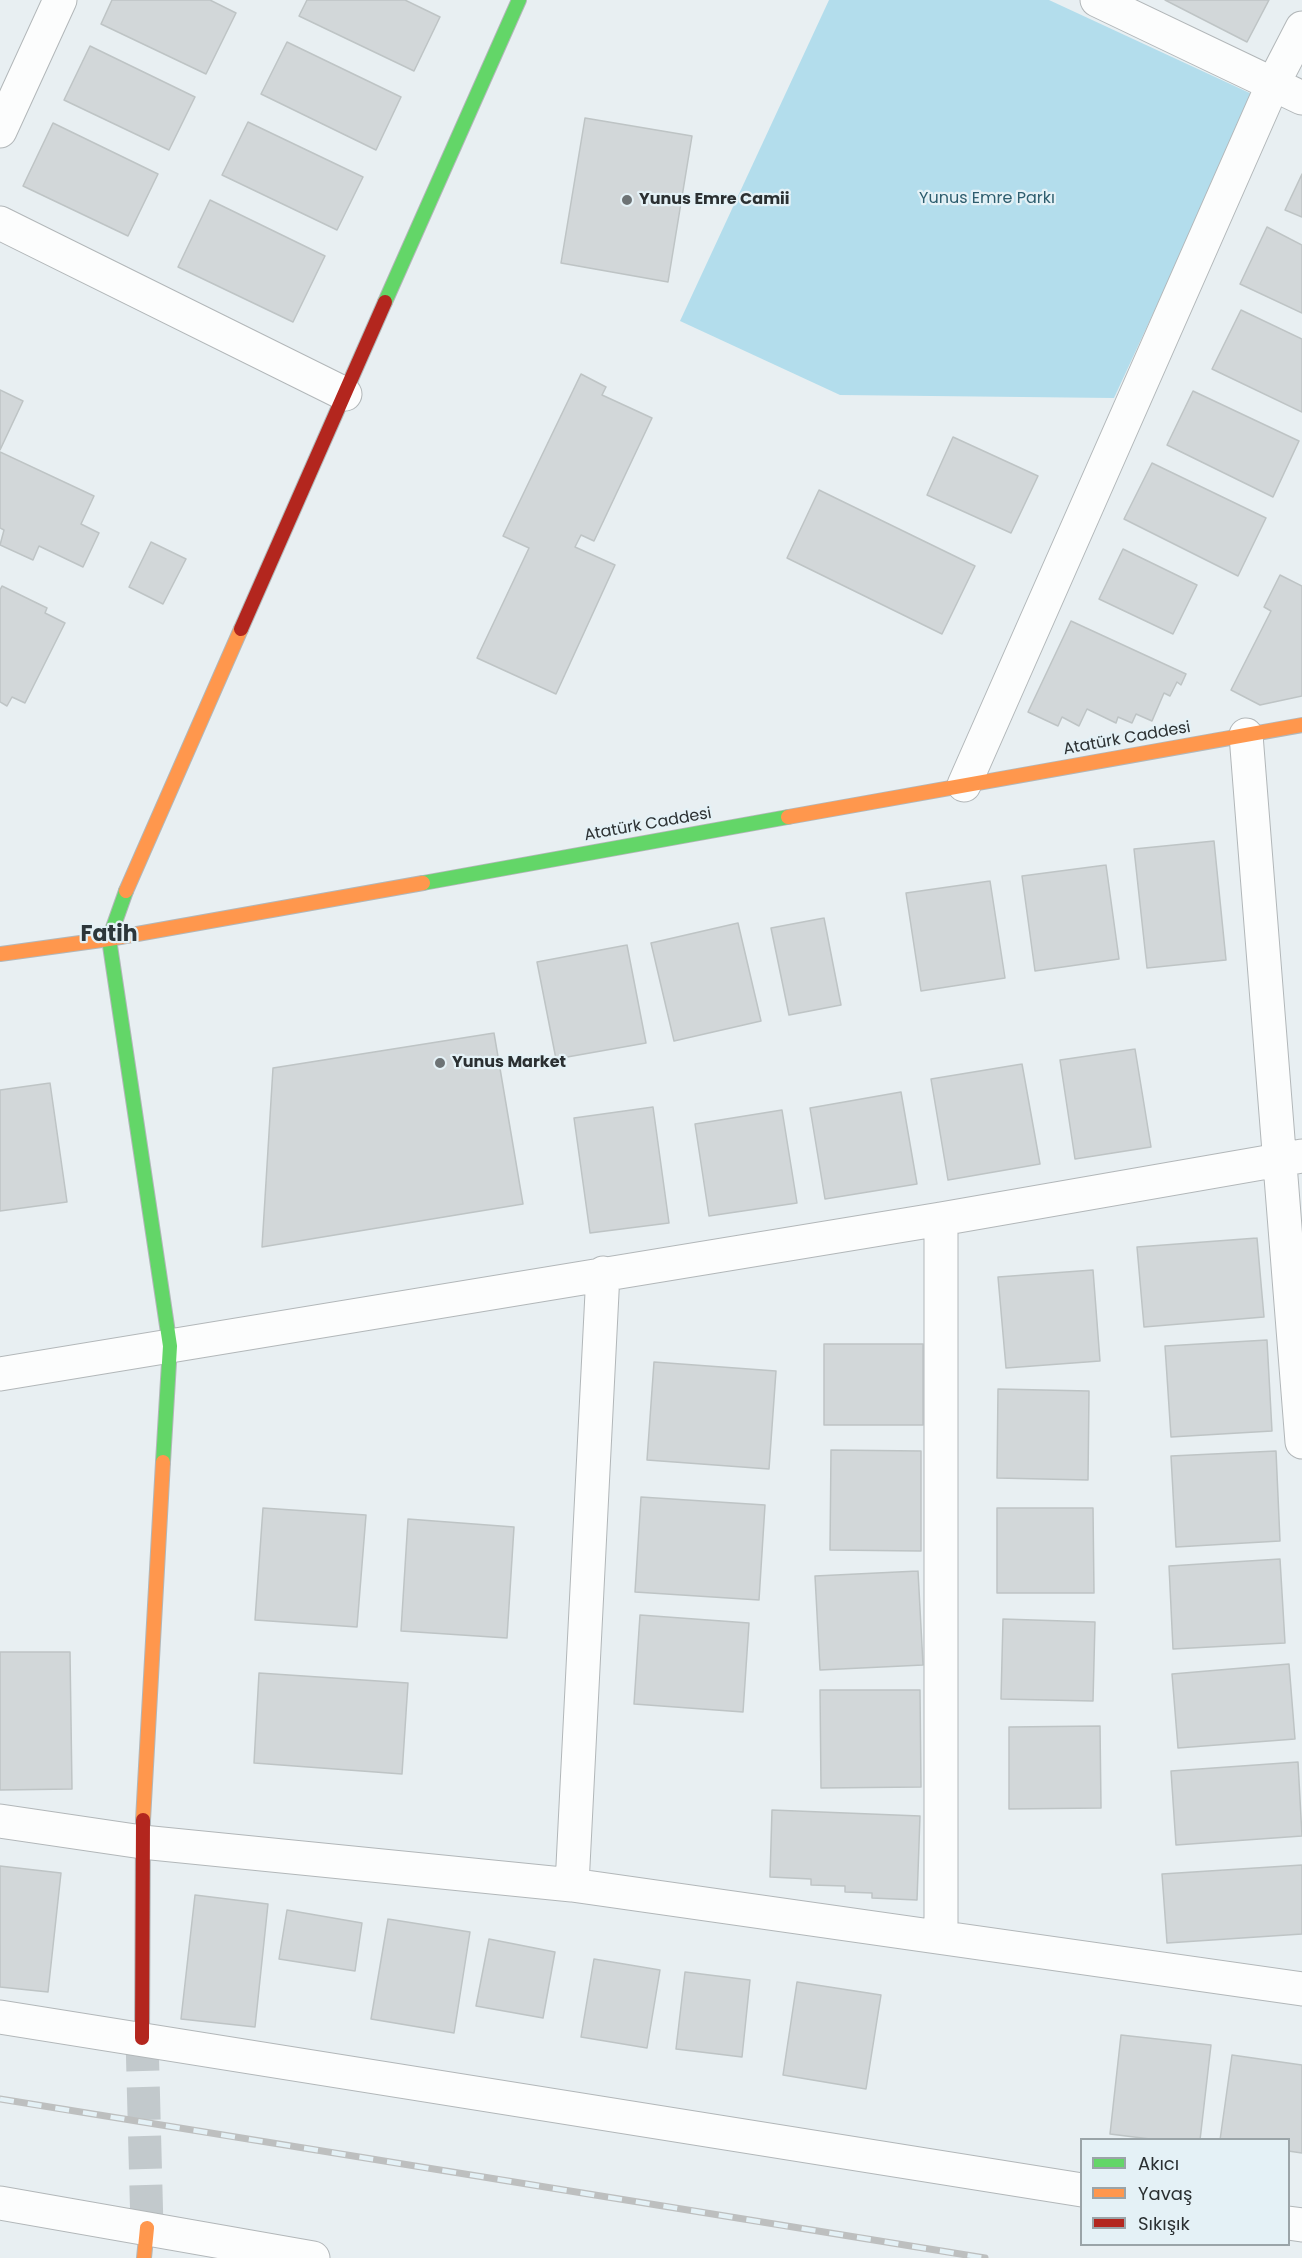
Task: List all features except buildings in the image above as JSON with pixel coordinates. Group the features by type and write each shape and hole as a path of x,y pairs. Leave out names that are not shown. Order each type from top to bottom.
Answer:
{"street":[{"path":"0,131 60,0"},
{"path":"142,2038 142,1842 170,1346 109,939 132,874 519,0"},
{"path":"1097,0 1288,91"},
{"path":"964,785 1288,91 1302,28"},
{"path":"0,223 345,394"},
{"name":"Atatürk Caddesi","path":"0,954 109,939 1302,725"},
{"path":"1246,735 1291,1157 1302,1442"},
{"path":"0,1374 941,1219 1291,1157"},
{"path":"941,1219 941,1936"},
{"path":"572,1885 603,1273"},
{"path":"0,1821 142,1842 572,1885 1302,1989"},
{"path":"0,2017 1080,2190"},
{"path":"0,2203 145,2243 313,2258"}],"green space":[{"name":"Yunus Emre Parkı","path":"829,0 1049,0 1254,95 1114,398 840,395 680,321"}],"tunnel":[{"path":"142,2038 147,2228"}],"railway":[{"path":"0,2099 985,2258"}],"traffic: fast":[{"path":"385,302 519,0"},
{"path":"423,883 788,817"},
{"path":"126,891 109,939 170,1346 163,1462"}],"traffic: slow":[{"path":"126,891 241,629"},
{"path":"788,817 1302,725"},
{"path":"0,954 109,939 423,883"},
{"path":"143,1820 163,1462"},
{"path":"144,2258 147,2228"}],"traffic: jam":[{"path":"241,629 385,302"},
{"path":"142,2038 143,1820"}],"place":[{"name":"Yunus Emre Camii","path":"627,200"},
{"name":"Yunus Market","path":"440,1063"}],"district":[{"name":"Fatih","path":"109,935"}]}
